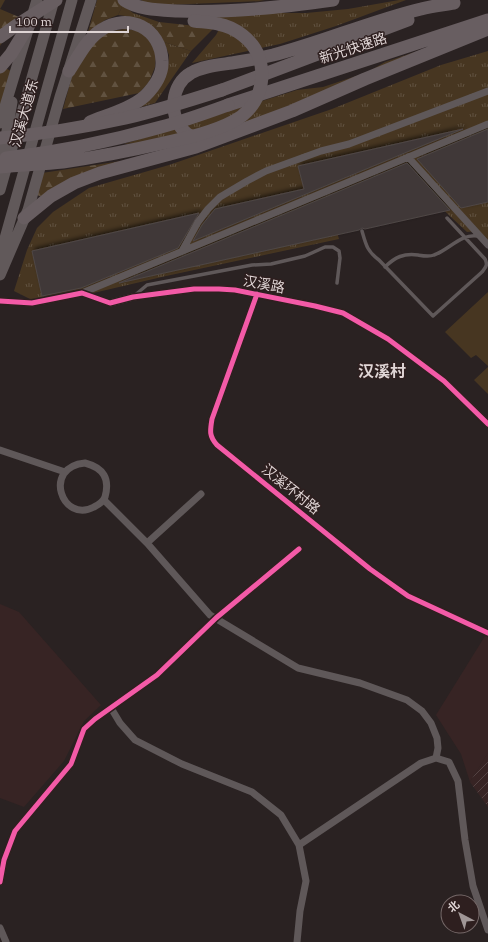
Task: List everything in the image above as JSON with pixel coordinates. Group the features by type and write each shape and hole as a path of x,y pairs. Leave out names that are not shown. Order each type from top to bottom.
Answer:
{"highway":[{"path":"0,38 55,0"},
{"path":"125,1 150,9 241,11 333,0"},
{"path":"0,167 82,159 153,146 195,136 235,121 253,104 261,88 262,72 258,55 251,43 232,29 218,24 164,19 134,8 125,1"},
{"path":"240,130 196,137 185,132 176,120 173,101 175,93 190,73 197,70 274,54 423,8 458,2"},
{"name":"新光快速路","path":"77,127 139,114 222,90 458,2"},
{"name":"新光快速路","path":"0,159 108,140 162,127 488,20"},
{"path":"0,138 77,127 126,108 144,97 153,86 160,72 162,61 160,48 156,39 150,32 137,24 126,22 112,24 100,30 69,71"},
{"path":"0,67 11,54 30,23"},
{"path":"24,218 51,196 74,183 100,173 196,147 292,111 365,79 488,29"}],"main road":[{"path":"0,123 37,0"},
{"name":"汉溪大道东","path":"0,190 55,0"},
{"name":"汉溪大道东","path":"0,256 72,0"},
{"path":"0,275 28,210 91,0"},
{"path":"0,173 21,54"}],"street":[{"path":"182,251 198,222 220,197 266,171 321,151 349,144 488,91"},
{"path":"0,301 32,303 82,293 488,124"},
{"path":"408,157 488,245"},
{"name":"汉溪路","path":"82,293 110,303 133,297 194,289 219,289 257,294 343,313 388,339 426,367 444,381 488,424"},
{"name":"汉溪环村路","path":"257,294 212,419 210,432 211,438 217,445 370,569 408,596 488,633"},
{"path":"0,450 65,472"},
{"path":"85,463 93,465 99,469 107,482 107,490 104,500 93,508 86,510 71,506 65,501 61,494 61,479 65,472 70,467 85,463"},
{"path":"147,543 202,494"},
{"path":"104,500 147,543 210,615 298,668 360,684 407,700 422,711 431,723 437,738 438,748 436,758"},
{"path":"0,882 4,860 16,831 71,764 84,729 157,675 216,618 299,549"},
{"path":"111,708 120,723 135,740 182,764 252,792 281,815 299,845 306,881 300,911 297,942"},
{"path":"299,845 421,763 436,758 449,762 458,781 465,840 473,886 488,930"},
{"path":"0,928 6,942"}],"lane":[{"path":"362,231 367,249 371,254 433,316 486,267 487,263 447,218"},
{"path":"385,267 399,256 413,254 431,256 465,238 474,235 480,236"},
{"path":"133,297 147,285 252,264 271,264 305,256 325,247 333,247 339,251 340,258 337,283"}],"shaded area":[{"path":"0,604 19,612 101,705 84,721 64,761 24,807 0,798"},
{"path":"485,636 488,637 488,753 470,782 461,754 436,715"},
{"path":"488,753 488,807 470,782"}],"green space":[{"path":"0,0 5,0 0,9"},
{"path":"97,0 119,0 123,5 118,15 105,20 88,32"},
{"path":"141,0 265,1 165,5 147,3"},
{"path":"406,0 336,26 280,44 192,63 216,35 224,20 196,18 245,13 306,13 348,9"},
{"path":"123,5 133,13 159,22 155,29 138,19 118,15"},
{"path":"0,9 19,17 0,46"},
{"path":"159,22 214,28 191,51 164,42 155,29"},
{"path":"125,29 139,31 149,40 156,53 155,67 149,82 139,93 63,109 72,76 88,50 105,32"},
{"path":"164,42 191,51 155,103 137,108 168,66 169,55"},
{"path":"436,45 237,127 149,142 124,144 297,90 323,87 368,72 385,62"},
{"path":"488,51 488,241 477,231 467,232 420,188 331,210 339,239 166,276 42,305 14,291 27,250 37,228 53,212 89,188 169,165 332,109 441,65"},
{"path":"5,68 11,71 0,108 0,72"},
{"path":"121,161 42,197 37,195 42,173"},
{"path":"488,292 488,366 476,355 471,358 445,332"},
{"path":"488,367 488,394 474,380"}],"building":[{"path":"463,129 193,241 202,225 215,209 304,189 298,166"},
{"path":"488,129 488,202 461,208 417,159"},
{"path":"407,163 450,210 365,229 362,228 359,230 119,283"},
{"path":"199,213 178,248 81,288 42,296 32,251"}],"cycle path":[{"path":"0,301 32,303 82,293 110,303 133,297 194,289 219,289 235,290 343,313 388,339 444,381 488,424"},
{"path":"257,294 212,419 211,433 214,442 370,569 408,596 488,633"},
{"path":"0,882 4,860 15,831 71,764 84,729 95,719 157,675 216,618 299,549"}],"district":[{"name":"汉溪村","path":"382,371"}]}
